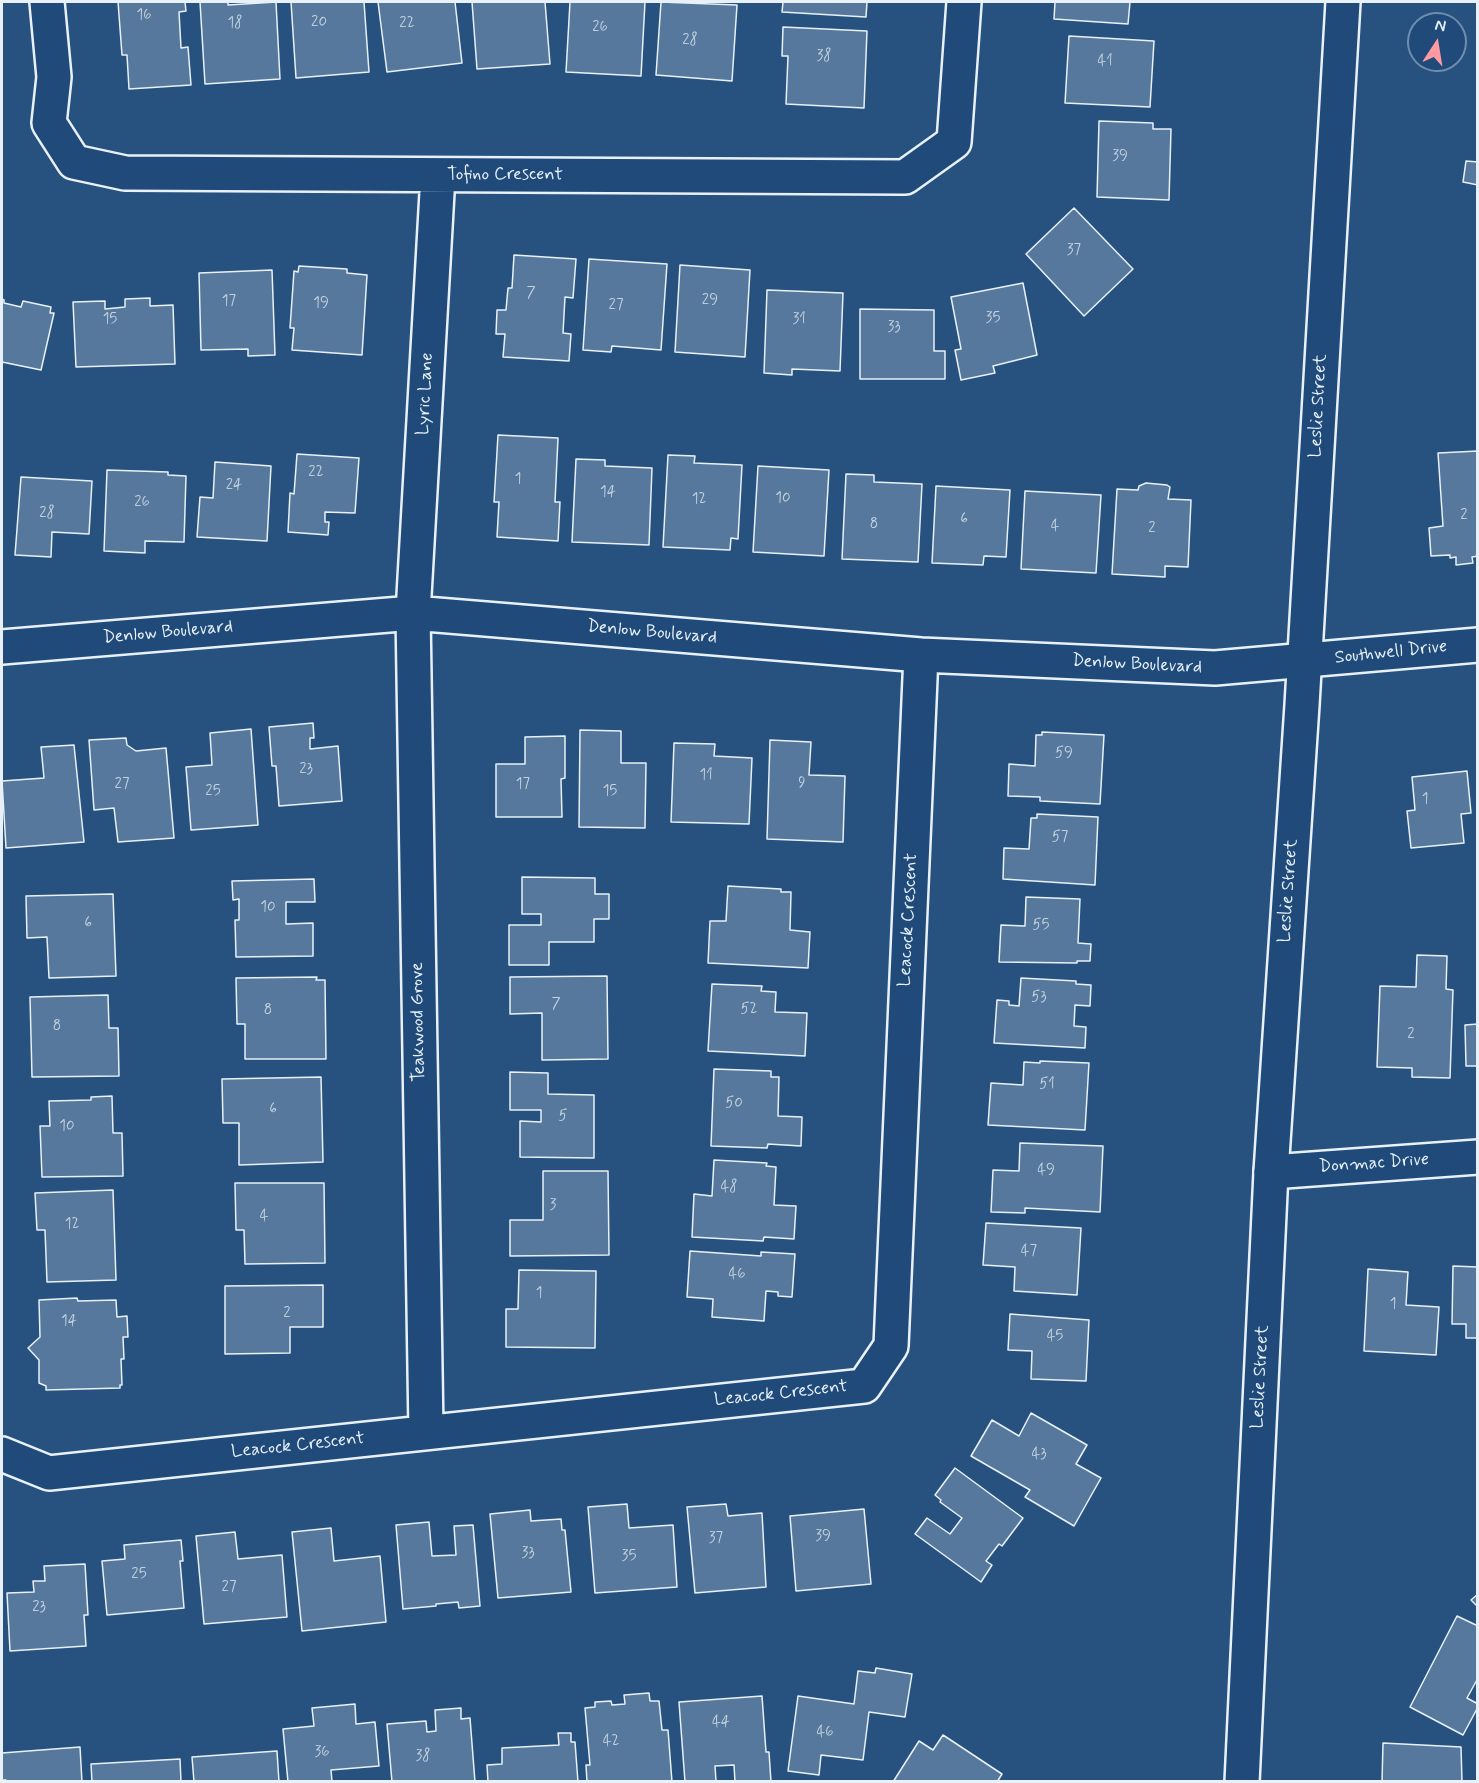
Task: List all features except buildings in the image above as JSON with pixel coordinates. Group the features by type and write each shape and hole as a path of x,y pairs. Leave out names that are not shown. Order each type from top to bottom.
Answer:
{"street":[{"name":"Tofino Crescent","path":"47,2 54,77 49,123 74,162 125,173 905,177 954,142 964,2"},
{"name":"Leslie Street","path":"1242,1782 1271,1172 1343,2"},
{"name":"Lyric Lane","path":"413,613 438,175"},
{"name":"Denlow Boulevard","path":"2,647 413,613 921,655 1215,668 1304,661"},
{"name":"Teakwood Grove","path":"413,613 426,1432"},
{"name":"Southwell Drive","path":"1304,661 1478,645"},
{"name":"Leacock Crescent","path":"2,1454 49,1473 864,1386 891,1346 921,655"},
{"name":"Donmac Drive","path":"1271,1172 1478,1157"}]}
